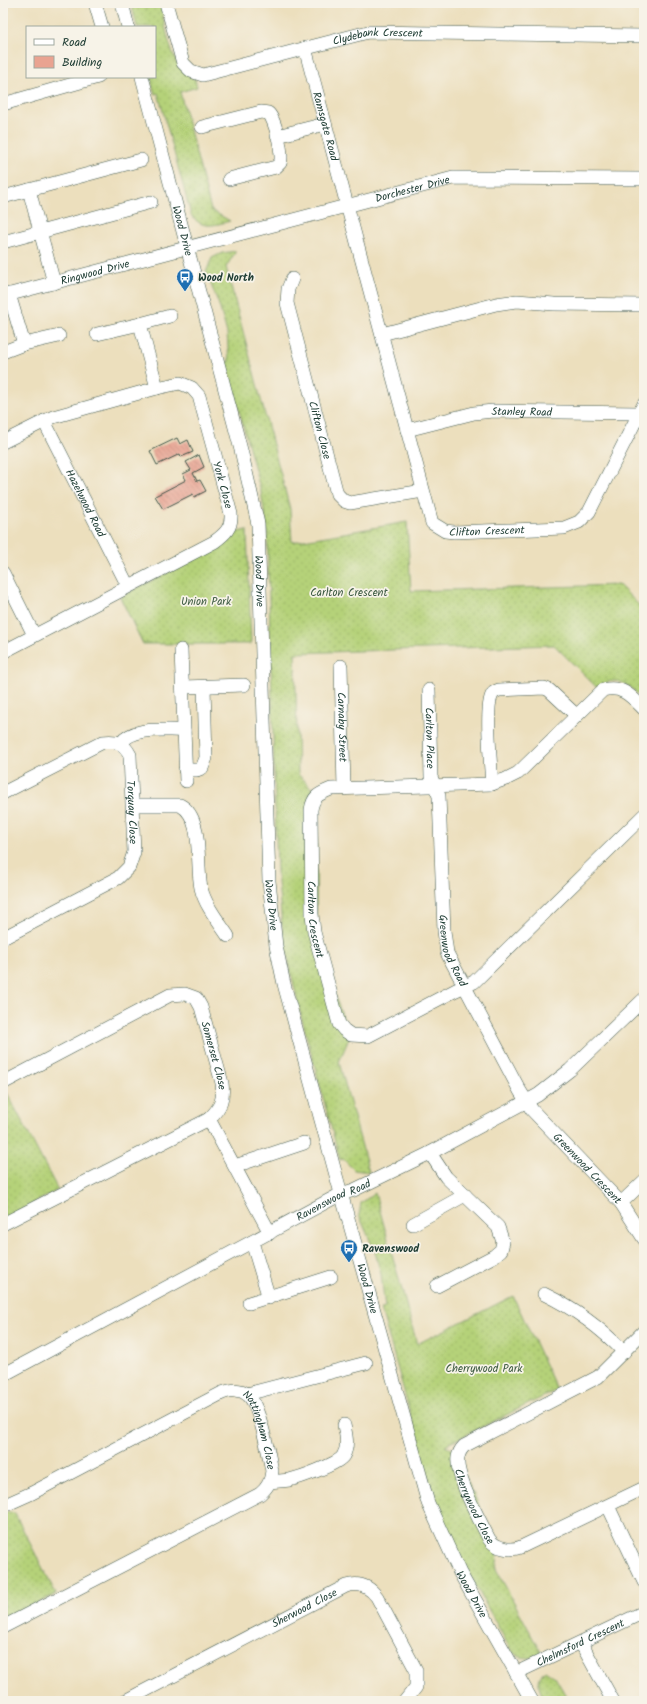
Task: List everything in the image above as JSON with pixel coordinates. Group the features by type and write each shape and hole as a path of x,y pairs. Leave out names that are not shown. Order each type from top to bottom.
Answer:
{"street":[{"path":"95,3 102,26"},
{"path":"122,3 128,26"},
{"name":"Clydebank Crescent","path":"166,3 181,58 187,68 197,74 209,74 358,34 379,32 644,36"},
{"name":"Ramsgate Road","path":"305,48 347,204"},
{"path":"3,104 94,78"},
{"name":"Wood Drive","path":"142,78 186,248 245,464 258,524 268,870 272,914 284,984 341,1194 428,1503 460,1573 532,1701"},
{"path":"202,127 265,112 273,118 282,156 278,166 229,179"},
{"path":"277,136 326,124"},
{"path":"3,197 141,160"},
{"name":"Dorchester Drive","path":"186,248 347,204 453,178 644,180"},
{"path":"29,190 54,283"},
{"path":"3,242 151,202"},
{"name":"Clifton Crescent","path":"347,204 432,523 445,531 572,526 579,522 589,512 642,408"},
{"name":"Ringwood Drive","path":"6,295 186,248"},
{"name":"Clifton Close","path":"292,279 288,289 287,303 337,494 344,501 350,503 423,491"},
{"path":"6,295 24,344"},
{"path":"382,334 496,304 510,302 644,305"},
{"path":"97,334 170,316"},
{"path":"140,324 157,388"},
{"path":"3,352 24,344 59,336"},
{"name":"York Close","path":"3,442 44,421 157,388 180,383 192,388 199,396 232,514 232,521 225,534 214,542 3,652"},
{"name":"Stanley Road","path":"407,430 474,413 493,411 642,408"},
{"name":"Hazelwood Road","path":"44,421 128,586"},
{"path":"3,573 34,635"},
{"path":"181,650 185,776 202,768 206,758 204,687"},
{"name":"Carnaby Street","path":"340,666 344,788"},
{"path":"182,687 244,685"},
{"path":"492,784 489,708 492,695 495,692 544,688 550,690 576,715"},
{"name":"Carlton Crescent","path":"644,709 625,691 609,689 598,693 518,772 506,780 492,784 344,788 331,789 317,794 313,801 311,810 312,914 314,932 338,1024 351,1035 368,1036 474,982 644,815"},
{"name":"Carlton Place","path":"429,690 431,777 435,786"},
{"path":"3,793 94,745 108,742 121,743 128,736 140,732 184,730"},
{"name":"Torquay Close","path":"3,938 125,873 134,852 132,762 127,749 121,743"},
{"name":"Greenwood Road","path":"435,786 439,796 444,942 447,953 526,1101"},
{"path":"133,805 174,804 183,806 190,814 197,836 200,887 211,911 228,936"},
{"name":"Somerset Close","path":"3,1083 170,995 190,994 196,998 201,1007 224,1094 219,1109 209,1119 3,1224"},
{"name":"Ravenswood Road","path":"3,1375 341,1194 354,1190 430,1153 526,1101 558,1081 644,999"},
{"name":"Greenwood Crescent","path":"526,1101 532,1110 621,1204 644,1239"},
{"path":"209,1119 270,1233"},
{"path":"235,1166 304,1143"},
{"path":"430,1153 446,1176 498,1227 503,1242 501,1250 494,1256 437,1286"},
{"path":"621,1204 644,1181"},
{"path":"413,1224 465,1195"},
{"path":"252,1242 269,1298"},
{"path":"249,1303 269,1298 330,1277"},
{"path":"544,1294 584,1316 605,1332 624,1352"},
{"name":"Cherrywood Close","path":"644,1331 598,1377 464,1446 459,1452 458,1459 463,1484 492,1543 499,1547 511,1549 521,1548 644,1488"},
{"path":"247,1394 366,1362"},
{"name":"Nottingham Close","path":"3,1506 32,1493 222,1393 232,1390 247,1394 252,1399 257,1412 272,1470 270,1482 260,1494 3,1627"},
{"path":"270,1482 290,1480 334,1463 343,1457 346,1450 347,1439 344,1425"},
{"path":"608,1506 644,1582"},
{"name":"Sherwood Close","path":"125,1701 346,1586 357,1584 368,1587 377,1597 416,1670 416,1687 406,1701"},
{"name":"Chelmsford Crescent","path":"516,1674 644,1612"},
{"path":"580,1643 613,1701"}],"green space":[{"path":"131,3 160,3 167,35 174,57 186,74 195,79 197,87 180,92 211,210 230,221 214,225 204,225 195,220 191,215 158,93 155,94 150,78 156,78 156,26 137,26"},
{"path":"236,251 226,267 290,509 292,542 407,522 411,591 619,585 644,610 644,700 627,685 617,681 604,683 596,687 554,645 295,653 298,774 317,794 316,946 350,1036 339,1062 369,1172 354,1170 343,1159 340,1160 300,1012 283,936 277,871 267,528 261,492 226,362 229,362 227,333 218,302 206,272 212,258 222,253"},
{"name":"Union Park","path":"247,530 251,644 143,644 120,597 228,542 237,532"},
{"path":"4,1087 58,1190 3,1220 3,1088"},
{"name":"Cherrywood Park","path":"375,1193 417,1344 513,1296 557,1390 445,1445 458,1452 457,1459 499,1548 496,1569 542,1654 538,1656 527,1658 516,1655 512,1652 457,1552 435,1502 381,1309 385,1308 381,1274 375,1252 359,1215 361,1203"},
{"path":"11,1512 15,1514 56,1594 3,1621 3,1513"},
{"path":"545,1670 555,1677 569,1701 545,1701 541,1693 539,1681"}],"building":[{"path":"177,438 180,444 188,440 193,452 181,457 180,454 157,465 150,451"},
{"path":"199,455 204,467 193,473 197,481 200,480 206,491 194,497 193,494 163,509 155,496 186,480 183,474 191,470 186,462"}],"place":[{"name":"Wood North","path":"185,292"},
{"name":"Ravenswood","path":"349,1263"}]}
